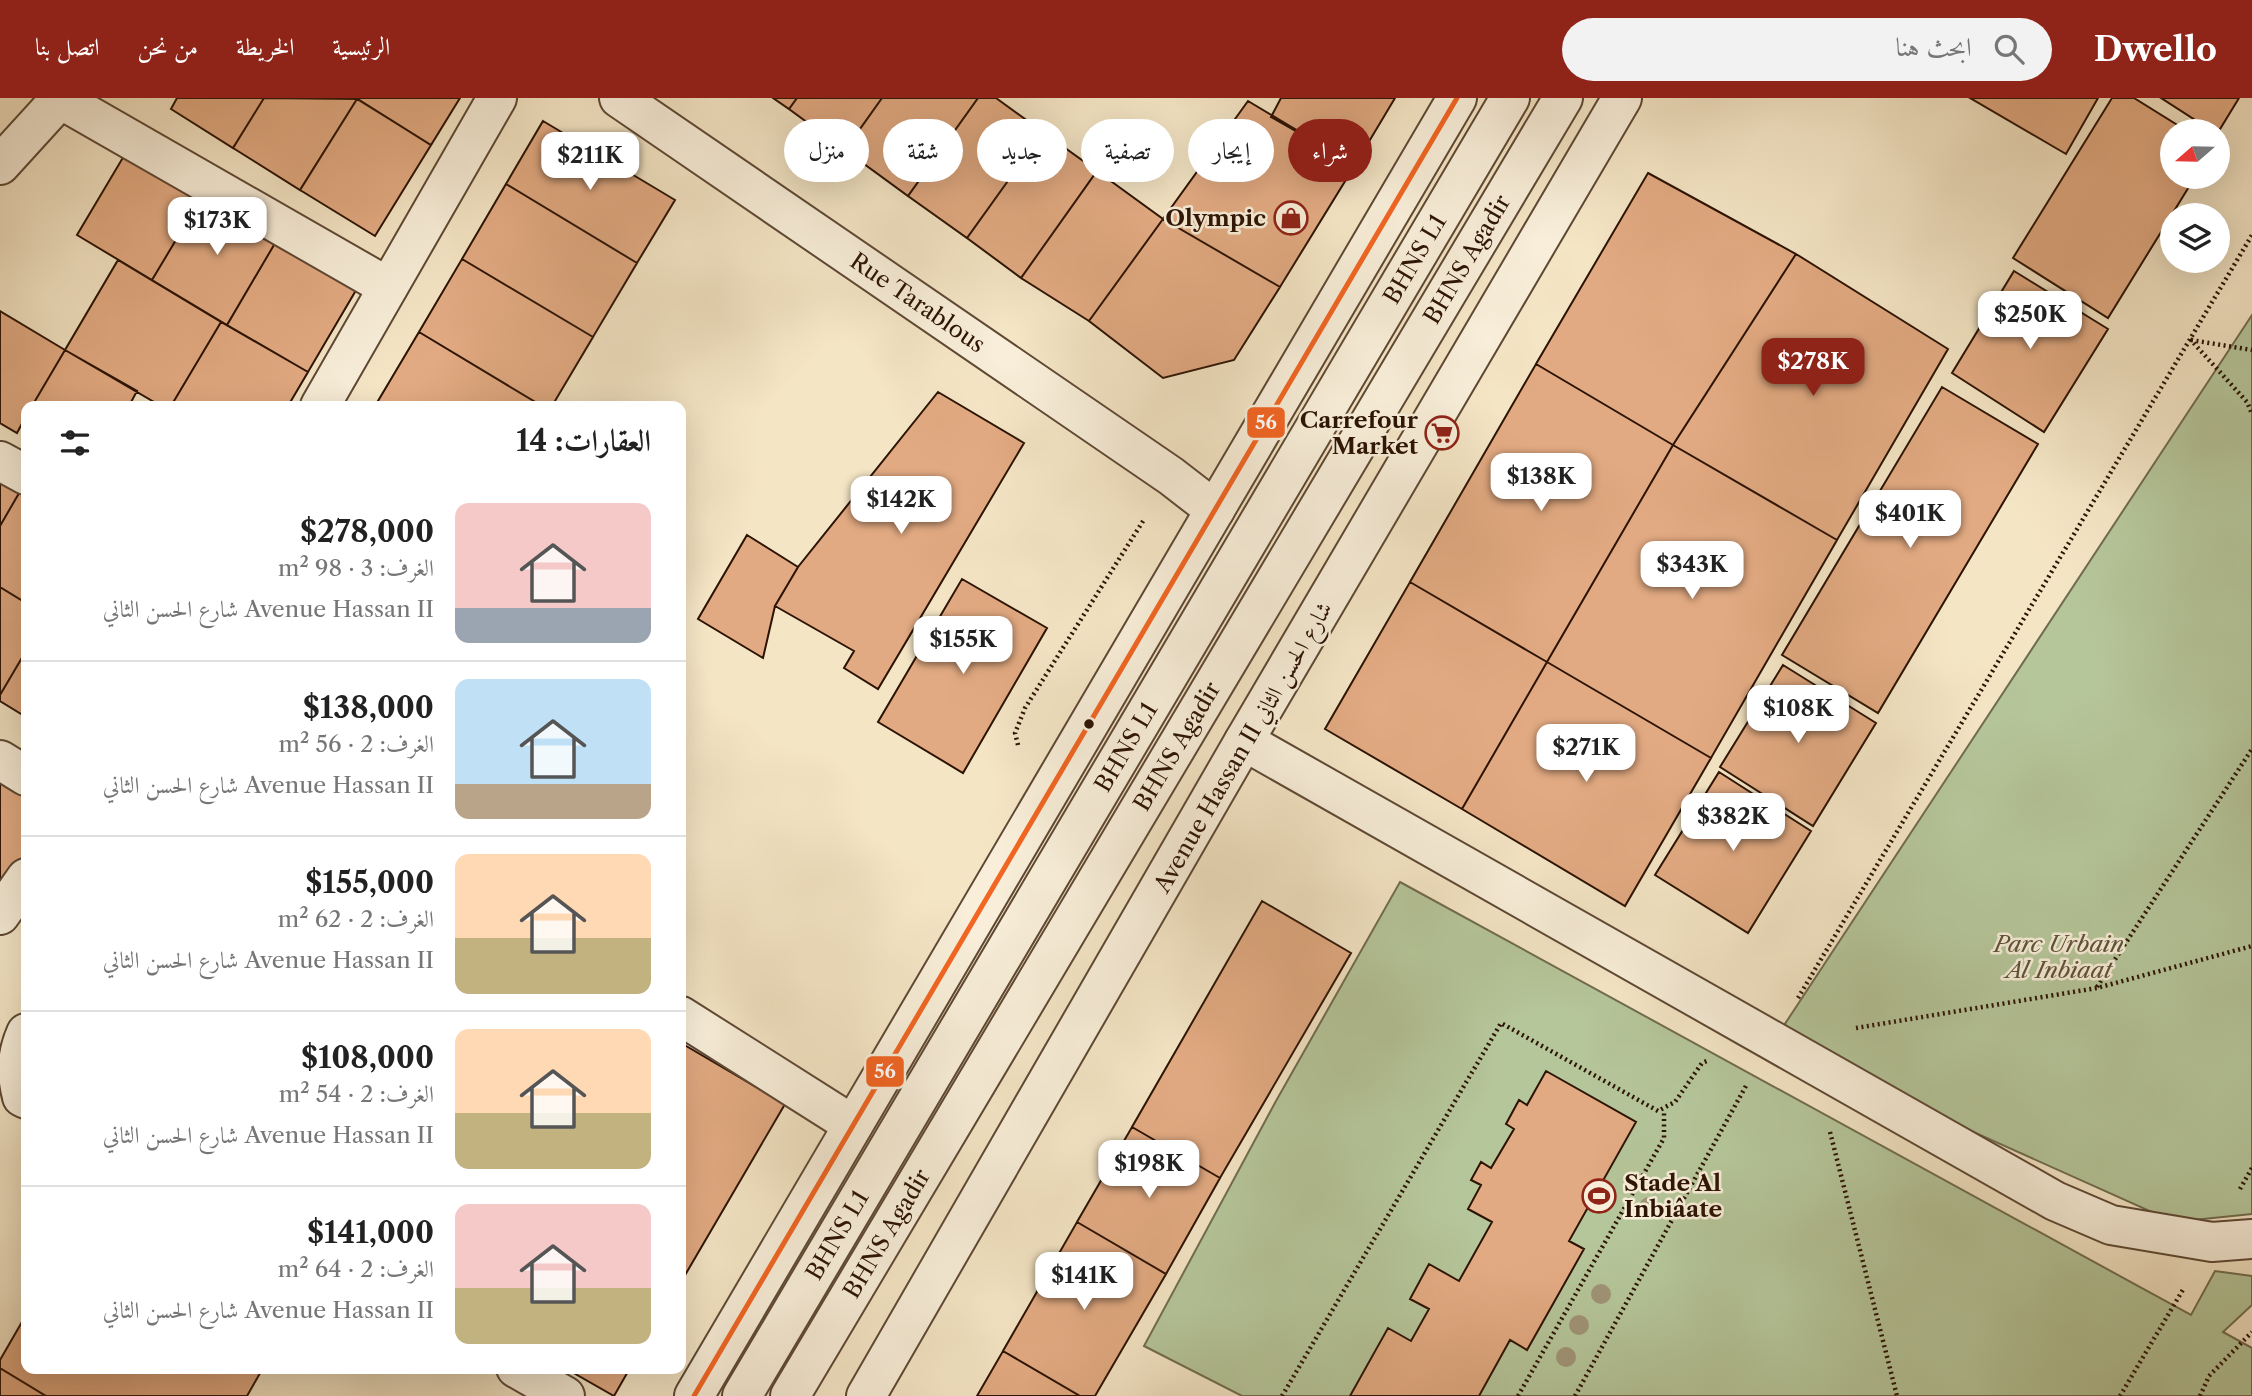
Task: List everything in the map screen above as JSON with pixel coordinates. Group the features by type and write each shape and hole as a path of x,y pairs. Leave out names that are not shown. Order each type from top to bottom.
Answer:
{"street":[{"path":"323,401 497,98"},
{"name":"Rue Tarablous","path":"619,98 1171,476 1215,510"},
{"path":"694,1396 1457,98"},
{"name":"BHNS L1","path":"742,1396 1510,98"},
{"name":"BHNS Agadir","path":"790,1396 1563,98"},
{"name":"Avenue Hassan II شارع الحسن الثاني","path":"866,1396 1244,741 1622,98"},
{"path":"0,164 60,99 388,287"},
{"path":"0,461 21,472"},
{"path":"1244,741 2055,1201 2111,1225 2212,1242 2252,1239"},
{"path":"0,760 21,773"},
{"path":"0,915 21,885"},
{"path":"686,1019 853,1125"},
{"path":"21,1046 17,1077 21,1093"},
{"path":"526,1374 565,1396"}],"path":[{"path":"1576,1396 1773,1042 2252,235"},
{"path":"2190,340 2252,350"},
{"path":"2190,340 2247,402 2252,414"},
{"path":"1020,748 1015,742 1015,733 1026,708 1171,476"},
{"path":"2097,988 2252,750"},
{"path":"1854,1028 2097,988 2252,946"},
{"path":"1282,1396 1502,1023 1652,1109 1664,1110 1675,1102 1702,1063 1711,1060"},
{"path":"1814,1065 1897,1396"},
{"path":"1518,1396 1664,1138 1664,1110"},
{"path":"2200,1396 2209,1376 2252,1332"}],"green space":[{"name":"Parc Urbain Al Inbiaat","path":"2252,315 2252,1214 2174,1222 1773,1042"},
{"name":"Stade Al Inbiâate","path":"1400,882 2191,1315 2215,1271 2252,1276 2252,1305 2223,1332 2252,1348 2252,1396 1242,1396 1144,1346 1276,1101"}],"building":[{"path":"177,98 264,98 233,148 171,109"},
{"path":"264,98 357,99 300,190 233,148"},
{"path":"356,98 460,98 431,145"},
{"path":"773,98 797,98 789,109"},
{"path":"797,98 882,98 867,119 803,119 789,109"},
{"path":"882,98 978,98 963,119 883,119 883,178 869,168 867,119"},
{"path":"978,98 996,98 1025,119 977,119 977,182 1007,182 967,238 908,196 918,182 963,182 963,119"},
{"path":"1281,98 1395,98 1372,137 1372,119 1288,119 1288,127 1271,117"},
{"path":"1970,98 2098,98 2066,154"},
{"path":"2112,98 2134,98 2168,119 2160,119 2160,189 2188,189 2179,203 2160,203 2160,234 2108,318 2013,258"},
{"path":"2161,98 2239,98 2226,119 2194,119"},
{"path":"357,99 431,145 375,236 300,190"},
{"path":"1248,101 1288,125 1288,182 1345,182 1280,287 1163,219 1190,182 1274,182 1274,119 1235,119"},
{"path":"543,121 675,200 637,263 506,184"},
{"path":"131,144 207,188 152,280 77,235"},
{"path":"1067,149 1081,159 1081,182 1089,182 1021,278 967,238 1007,182 1067,182"},
{"path":"1648,173 1796,254 1673,445 1536,364"},
{"path":"889,182 918,182 908,196"},
{"path":"1089,182 1112,182 1163,219 1089,321 1021,278"},
{"path":"506,184 637,263 593,337 462,259"},
{"path":"207,188 281,233 227,325 152,280"},
{"path":"1163,219 1280,287 1234,360 1163,378 1089,321"},
{"path":"281,233 362,280 308,372 227,325"},
{"path":"1796,254 1948,349 1837,540 1673,445"},
{"path":"462,259 593,337 555,401 534,401 419,332"},
{"path":"118,260 221,322 174,401 152,401 65,350"},
{"path":"2014,271 2108,329 2044,432 1952,373"},
{"path":"0,311 65,350 35,401 21,401 21,425 17,433 0,423"},
{"path":"221,322 308,372 291,401 174,401"},
{"path":"419,332 534,401 378,401"},
{"path":"65,350 137,391 132,401 35,401"},
{"path":"1536,364 1673,445 1547,662 1410,582"},
{"path":"1942,387 2038,444 1878,713 1782,655"},
{"path":"938,392 1024,443 878,689 844,668 854,651 775,606 798,567"},
{"path":"1673,445 1837,540 1711,758 1547,662"},
{"path":"0,474 21,490 0,526"},
{"path":"21,490 21,600 0,587 0,526"},
{"path":"747,535 798,567 775,606 763,658 698,619"},
{"path":"962,579 1047,628 963,773 878,722"},
{"path":"1410,582 1547,662 1462,809 1325,729"},
{"path":"0,587 21,600 21,659 0,695"},
{"path":"21,659 21,714 0,701 0,695"},
{"path":"1547,662 1711,758 1625,906 1462,809"},
{"path":"1783,665 1876,723 1813,826 1720,767"},
{"path":"1719,772 1811,831 1748,933 1655,875"},
{"path":"0,773 21,786 21,859 4,888 0,886"},
{"path":"1262,901 1351,953 1220,1178 1132,1127"},
{"path":"686,1046 785,1104 686,1273"},
{"path":"1546,1071 1636,1122 1569,1241 1584,1249 1527,1350 1510,1340 1479,1396 1350,1396 1388,1328 1411,1341 1429,1309 1410,1299 1429,1264 1459,1281 1492,1222 1468,1209 1481,1185 1471,1180 1481,1162 1491,1168 1514,1129 1506,1124 1519,1100 1527,1105"},
{"path":"1132,1127 1220,1178 1166,1274 1077,1222"},
{"path":"1077,1222 1166,1274 1095,1396 1080,1396 1003,1351"},
{"path":"21,1324 21,1374 260,1374 247,1396 46,1396 0,1368 0,1360"},
{"path":"1003,1351 1080,1396 977,1396"},
{"path":"0,1368 46,1396 0,1396"},
{"path":"576,1374 627,1374 614,1396"}],"transit line":[{"name":"56","path":"694,1396 1457,98"}],"place":[{"name":"Olympic","path":"1291,218"},
{"name":"Carrefour Market","path":"1442,433"},
{"name":"Stade Al Inbiâate","path":"1599,1196"}]}
